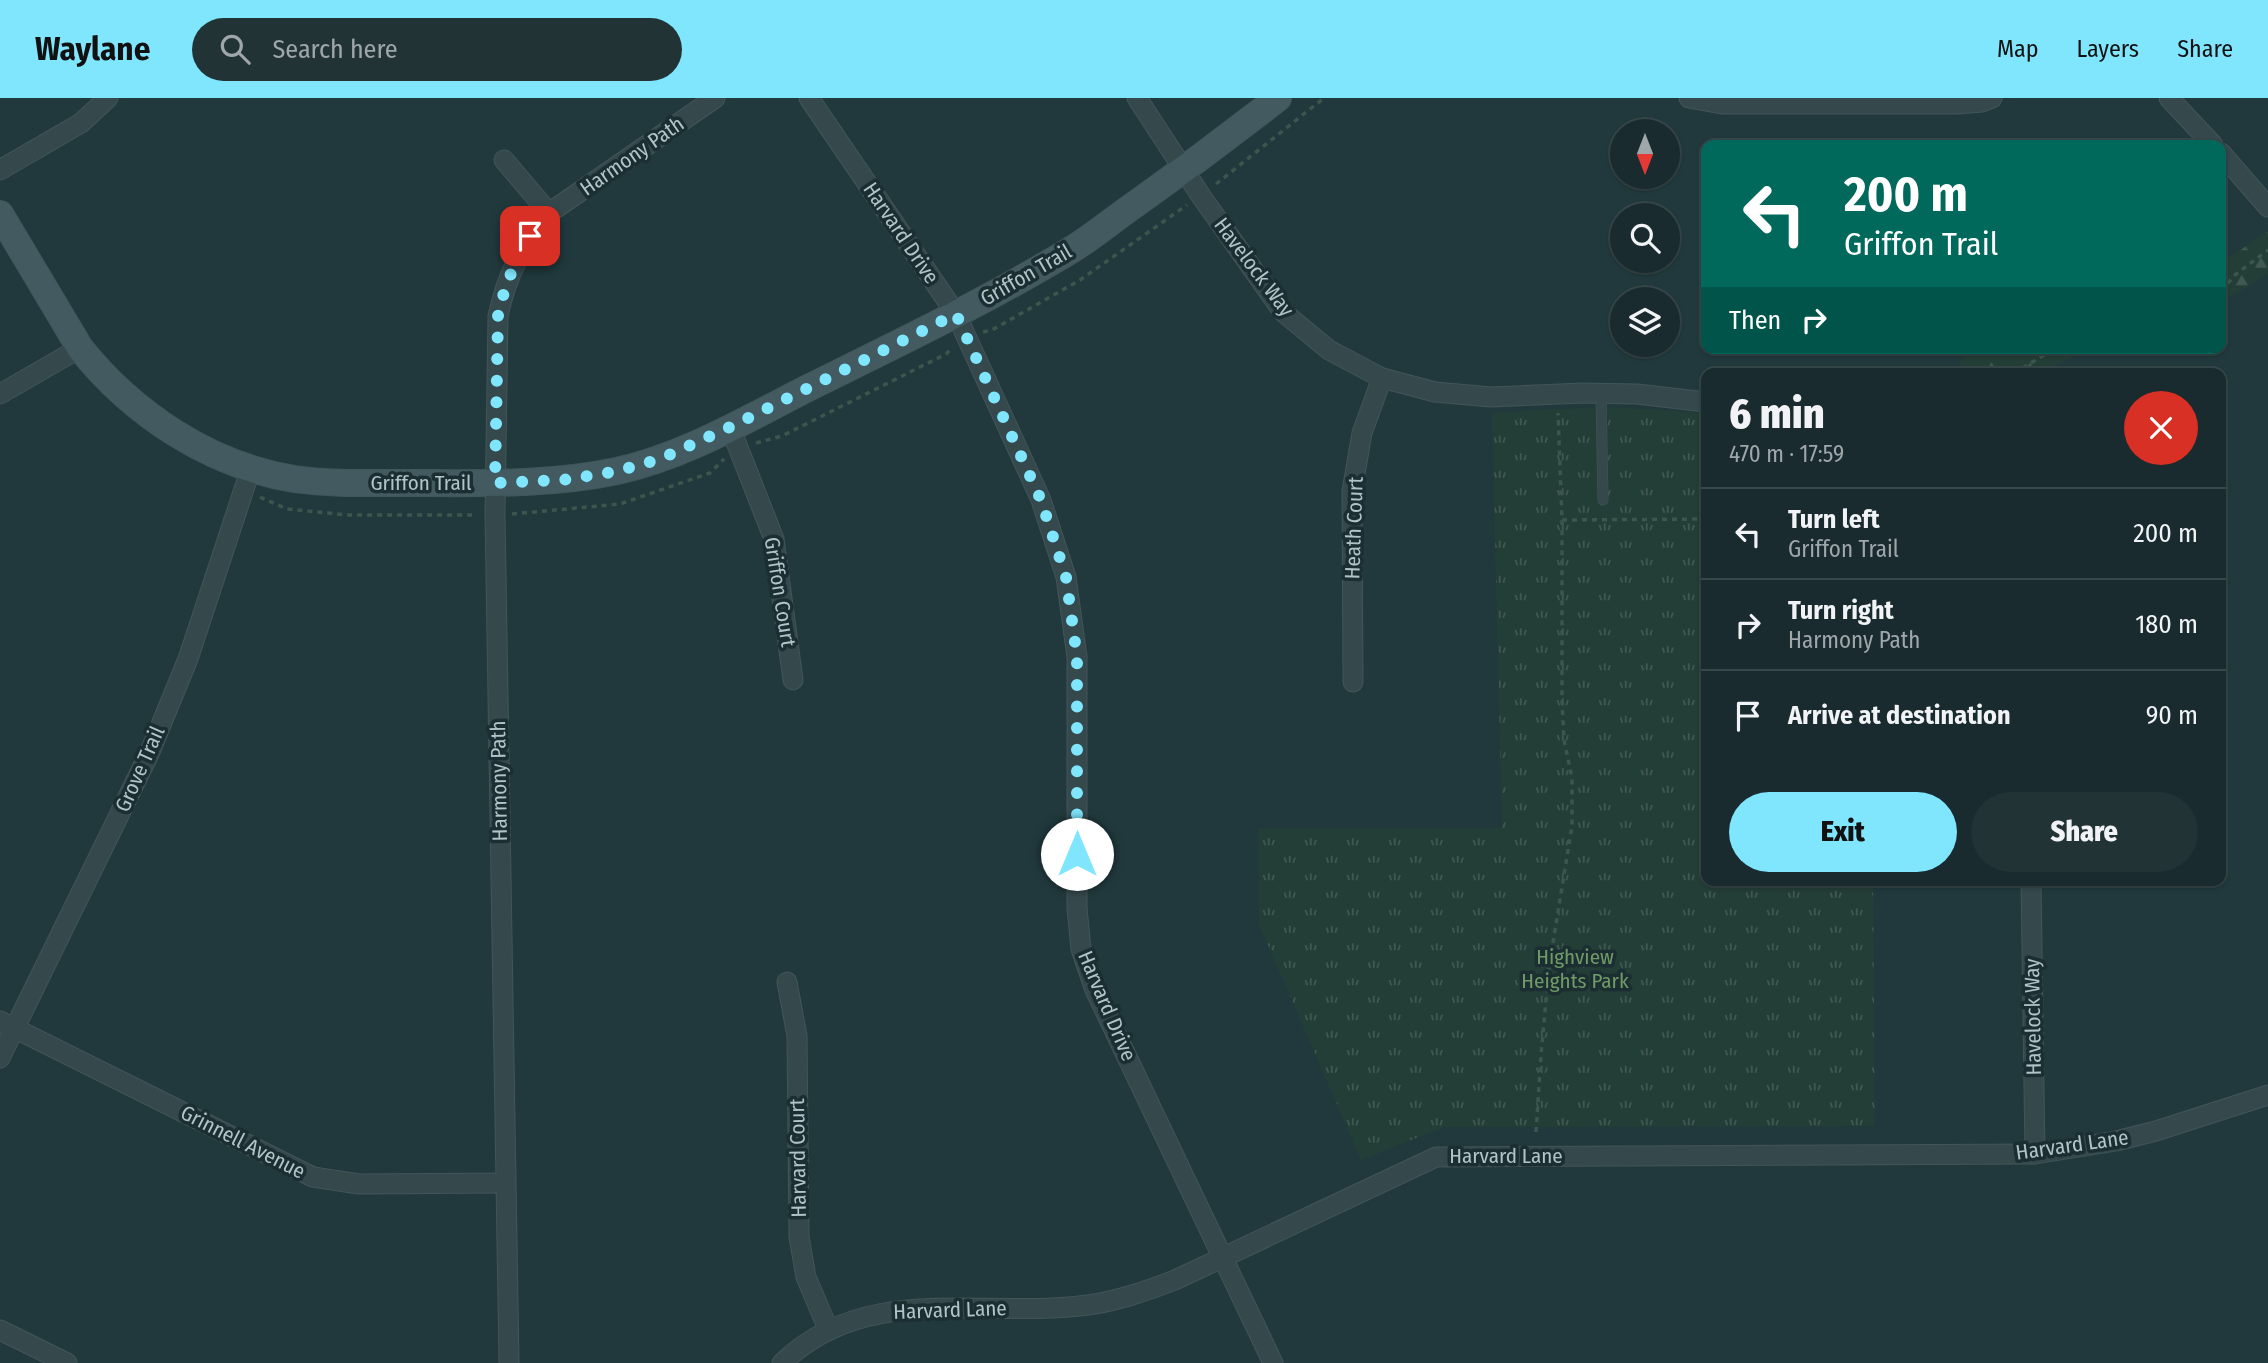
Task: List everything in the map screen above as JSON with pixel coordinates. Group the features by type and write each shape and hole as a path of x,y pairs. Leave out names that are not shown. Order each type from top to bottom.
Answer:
{"street":[{"path":"0,170 81,123 108,98"},
{"name":"Harmony Path","path":"509,1363 495,483 498,316 510,272 530,236 549,213 715,98"},
{"name":"Harvard Drive","path":"809,98 961,325 1041,500 1066,577 1077,657 1077,908 1081,949 1095,990 1273,1363"},
{"name":"Havelock Way","path":"1138,98 1201,196 1283,312 1329,349 1382,378 1435,392 1480,396 1601,393 1701,401"},
{"name":"Griffon Trail","path":"0,214 80,348 94,366 151,418 197,445 247,480 292,478 329,482 495,483 563,480 618,471 660,459 961,325 1184,170 1278,98"},
{"path":"1689,98 1722,104 1956,104 1982,102 1992,98"},
{"path":"2169,98 2208,140"},
{"path":"2226,159 2268,206"},
{"path":"504,160 549,213"},
{"path":"0,394 80,348"},
{"name":"Heath Court","path":"1353,682 1352,491 1362,433 1382,378"},
{"name":"Griffon Court","path":"730,427 774,539 793,680"},
{"name":"Grove Trail","path":"0,1058 8,1025 149,754 188,659 247,480"},
{"name":"Havelock Way","path":"2031,886 2035,1154"},
{"name":"Harvard Court","path":"787,982 797,1036 799,1237 806,1277 828,1329"},
{"name":"Grinnell Avenue","path":"8,1025 313,1178 359,1184 505,1182"},
{"name":"Harvard Lane","path":"782,1363 828,1329 870,1315 908,1309 1087,1306 1146,1291 1436,1157 2035,1154 2116,1141 2156,1131 2268,1095"},
{"path":"0,1330 67,1363"}],"lane":[{"path":"1601,393 1603,500"}],"path":[{"path":"961,325 992,330 1080,280 1201,196 1324,98"},
{"path":"2226,285 2268,250"},
{"path":"2022,368 2046,354"},
{"path":"1536,1132 1549,967 1572,826 1572,778 1564,740 1562,700 1562,520 1557,394"},
{"path":"247,480 287,509 346,515"},
{"path":"1562,520 1701,519"}],"green space":[{"path":"2268,231 2268,274 2226,299 2226,256 2232,256"},
{"path":"1964,354 2079,354 2049,368 1958,368"},
{"name":"Highview Heights Park","path":"1605,407 1701,413 1701,886 1873,886 1875,1126 1444,1127 1361,1160 1259,924 1258,828 1502,828 1492,413"}],"route":[{"path":"530,236 510,272 498,316 495,483 563,480 618,471 660,459 956,314 1041,500 1066,577 1077,657 1077,854"}]}
